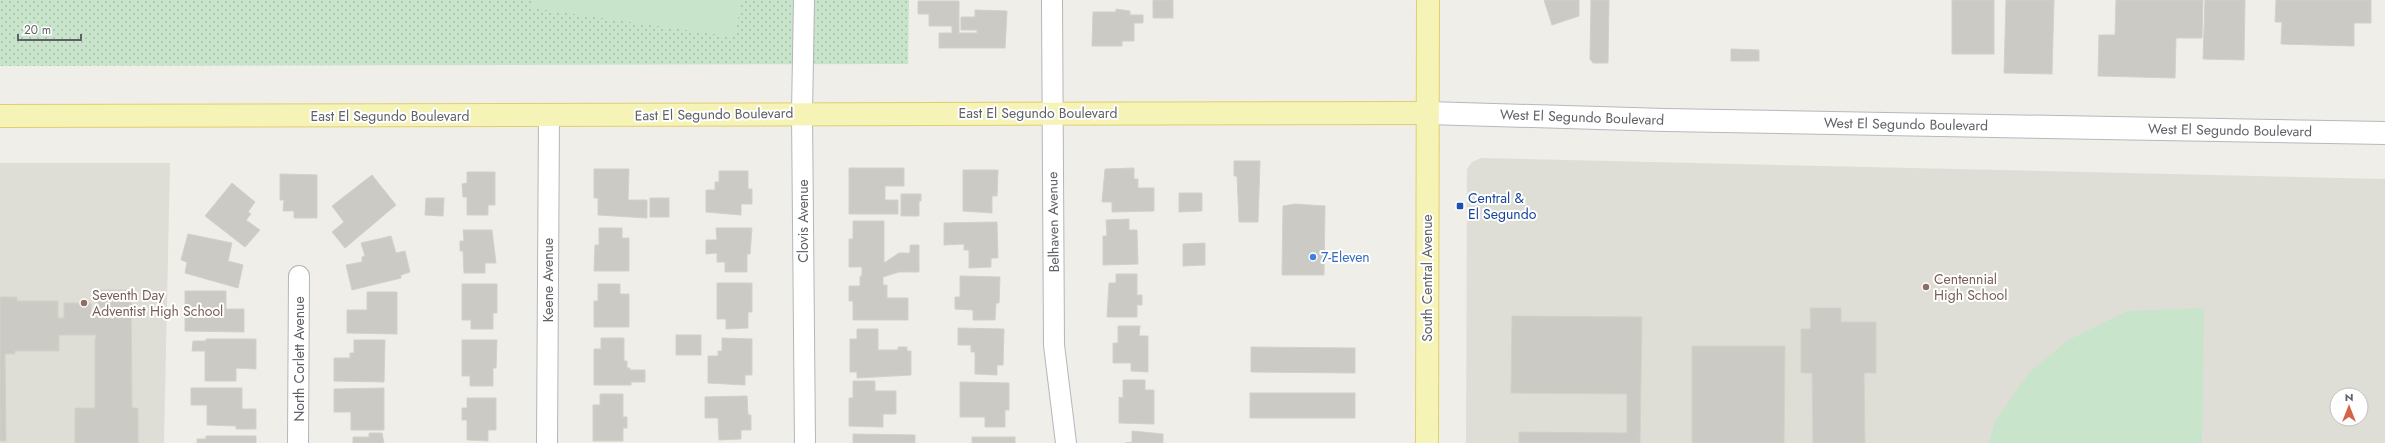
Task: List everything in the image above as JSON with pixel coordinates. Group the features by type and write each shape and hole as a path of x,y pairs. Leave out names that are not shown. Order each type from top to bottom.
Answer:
{"main road":[{"name":"South Central Avenue","path":"1427,443 1428,0"},
{"name":"East El Segundo Boulevard","path":"0,116 1428,113"},
{"name":"West El Segundo Boulevard","path":"1428,113 1665,120 2385,133"}],"street":[{"name":"Clovis Avenue","path":"804,0 802,114 805,443"},
{"name":"Belhaven Avenue","path":"1052,0 1054,345 1066,443"},
{"name":"Keene Avenue","path":"547,443 549,116"},
{"name":"North Corlett Avenue","path":"298,443 299,276"}],"shaded area":[{"name":"Centennial High School","path":"1481,158 2385,179 2385,443 1466,443 1467,169 1472,162"},
{"name":"Seventh Day Adventist High School","path":"0,163 170,163 164,443 0,443"}],"green space":[{"path":"0,0 909,0 908,64 0,66"},
{"path":"533,0 741,0 735,37 532,8"},
{"path":"2204,308 2202,443 1989,443 1995,421 2029,373 2068,340 2128,311"}],"building":[{"path":"1153,0 1173,0 1173,18 1153,18"},
{"path":"1544,0 1579,0 1579,16 1552,25"},
{"path":"1591,0 1609,0 1608,63 1593,63 1590,59"},
{"path":"1952,0 1994,0 1994,54 1952,54"},
{"path":"2006,0 2054,0 2052,74 2004,73"},
{"path":"2116,0 2203,0 2202,38 2176,38 2175,78 2098,76 2099,35 2115,35"},
{"path":"2205,0 2245,0 2244,60 2203,59"},
{"path":"2276,0 2371,0 2371,23 2354,23 2354,46 2281,44 2282,22 2275,22"},
{"path":"918,1 959,1 959,33 977,33 977,30 961,30 961,17 975,17 975,10 1007,11 1005,48 939,48 939,33 952,33 952,26 929,26 929,14 918,14"},
{"path":"1116,9 1130,11 1130,15 1143,15 1143,23 1134,23 1134,41 1122,41 1122,46 1092,46 1093,12 1116,12"},
{"path":"1731,49 1759,50 1759,61 1731,61"},
{"path":"1234,161 1260,161 1258,222 1239,222 1237,176 1234,176"},
{"path":"849,168 904,168 904,186 885,186 885,200 898,200 898,214 849,214"},
{"path":"1134,168 1134,179 1138,179 1138,188 1154,188 1154,211 1112,212 1112,202 1102,202 1105,169"},
{"path":"594,169 629,169 628,200 647,200 647,218 598,215 598,198 594,198"},
{"path":"963,170 998,170 997,196 992,196 992,213 963,211"},
{"path":"719,171 748,171 748,189 752,189 752,204 741,204 741,215 706,212 706,190 715,190 715,182 719,182"},
{"path":"467,172 495,172 495,205 488,205 488,215 467,215 467,197 463,197 462,184 467,183"},
{"path":"280,174 317,175 317,218 294,218 294,211 283,211 284,200 280,200"},
{"path":"372,175 396,205 345,248 332,232 344,222 332,206"},
{"path":"232,183 255,202 248,212 251,214 246,220 260,230 245,247 205,216"},
{"path":"1179,193 1202,193 1202,211 1179,212"},
{"path":"901,194 921,194 921,201 919,201 919,216 901,216"},
{"path":"426,198 444,198 443,216 425,215"},
{"path":"650,198 669,198 669,217 650,217"},
{"path":"1295,204 1325,206 1324,275 1282,275 1283,206"},
{"path":"1129,219 1129,230 1137,230 1138,264 1103,265 1103,236 1107,236 1106,220"},
{"path":"853,221 884,221 884,263 899,253 910,253 910,245 919,245 919,272 899,272 883,277 883,285 887,285 887,298 908,298 908,320 853,320 853,301 849,301 849,286 860,286 862,267 849,267 849,239 853,239"},
{"path":"997,222 998,258 991,258 991,267 969,268 969,250 964,250 964,244 944,245 944,223"},
{"path":"599,228 622,228 622,238 629,238 629,271 594,271 595,245 599,245"},
{"path":"716,228 752,228 750,254 747,254 747,272 725,272 725,262 717,262 717,253 706,254 706,240 717,240"},
{"path":"463,230 492,230 496,263 485,263 485,273 464,273 463,251 460,251 460,241 464,241"},
{"path":"188,234 232,243 228,261 243,265 238,288 185,273 187,262 181,260"},
{"path":"391,236 396,253 405,251 410,272 401,275 401,278 352,290 346,265 362,262 362,257 365,256 361,243"},
{"path":"1205,243 1205,265 1183,266 1183,244"},
{"path":"1116,274 1137,274 1137,295 1142,295 1142,305 1137,305 1137,317 1107,317 1109,283 1116,283"},
{"path":"960,276 1000,277 999,303 996,303 995,320 973,320 973,310 955,309 955,297 960,297"},
{"path":"717,283 752,283 752,312 748,312 748,328 726,329 726,319 717,319"},
{"path":"462,284 497,284 497,313 493,313 493,329 471,329 471,320 462,320"},
{"path":"598,284 620,284 620,294 629,294 629,327 594,327 594,301 598,301"},
{"path":"96,290 131,290 132,408 138,408 138,443 75,443 75,408 95,408 95,338 97,335 59,335 59,351 15,351 15,354 5,354 6,441 0,441 0,297 17,297 17,301 58,301 58,318 64,318 64,303 91,303 91,317 96,317"},
{"path":"185,291 226,291 226,309 244,309 244,332 185,331"},
{"path":"367,292 397,292 397,334 347,333 347,310 367,310"},
{"path":"1810,308 1841,308 1841,322 1876,322 1876,373 1864,373 1865,443 1813,443 1812,373 1801,373 1801,329 1811,329"},
{"path":"1512,316 1642,317 1640,443 1519,443 1519,432 1627,433 1627,394 1511,393"},
{"path":"1118,326 1140,326 1139,336 1148,336 1148,372 1131,371 1131,363 1113,363 1113,343 1118,343"},
{"path":"958,328 1004,329 1003,365 997,365 997,375 975,374 975,352 971,352 971,345 958,345"},
{"path":"857,329 878,329 878,350 898,350 898,347 907,347 907,351 911,351 911,375 857,378 857,372 850,372 850,339 857,339"},
{"path":"676,335 701,335 701,355 676,355"},
{"path":"601,338 624,338 624,361 627,361 627,368 630,368 630,370 645,370 645,382 631,382 631,385 594,385 594,349 601,349"},
{"path":"722,338 752,339 752,375 745,375 745,385 708,383 708,356 718,356 718,351 722,351"},
{"path":"206,339 256,339 256,369 236,368 236,381 205,381 205,351 192,351 193,341 206,341"},
{"path":"354,340 385,340 384,382 334,381 334,358 350,358 350,353 354,353"},
{"path":"462,340 497,340 496,368 493,368 493,386 470,386 470,376 462,376"},
{"path":"1692,346 1785,346 1784,443 1692,443"},
{"path":"1251,347 1355,348 1355,373 1251,372"},
{"path":"1123,380 1145,380 1145,390 1154,390 1154,424 1119,423 1119,397 1123,398"},
{"path":"853,381 875,381 875,391 896,391 896,414 883,414 883,427 849,426 849,398 853,398"},
{"path":"960,382 1009,383 1009,410 1005,410 1005,427 985,427 985,417 960,417"},
{"path":"191,388 242,388 242,409 256,409 256,429 236,429 236,426 207,425 207,405 191,405"},
{"path":"384,388 384,430 351,430 351,412 334,412 334,389"},
{"path":"1250,393 1355,393 1355,418 1250,418"},
{"path":"600,394 623,394 623,417 627,417 627,428 623,428 623,441 593,441 593,405 600,405"},
{"path":"747,396 748,415 751,415 751,430 741,430 741,439 719,440 718,418 705,418 705,397"},
{"path":"467,398 496,398 496,430 488,430 488,441 467,440 467,420 462,420 462,408 467,408"},
{"path":"1132,431 1163,434 1163,443 1125,443 1132,442"},
{"path":"369,433 382,433 384,443 353,443 353,437 369,437"},
{"path":"853,434 915,435 915,443 853,443"},
{"path":"206,436 256,436 256,443 197,443 197,439 206,439"},
{"path":"972,437 1015,437 1015,443 972,443"}],"place":[{"name":"Central & El Segundo","path":"1460,206"},
{"name":"7-Eleven","path":"1313,257"},
{"name":"Centennial High School","path":"1926,287"},
{"name":"Seventh Day Adventist High School","path":"84,303"}]}
